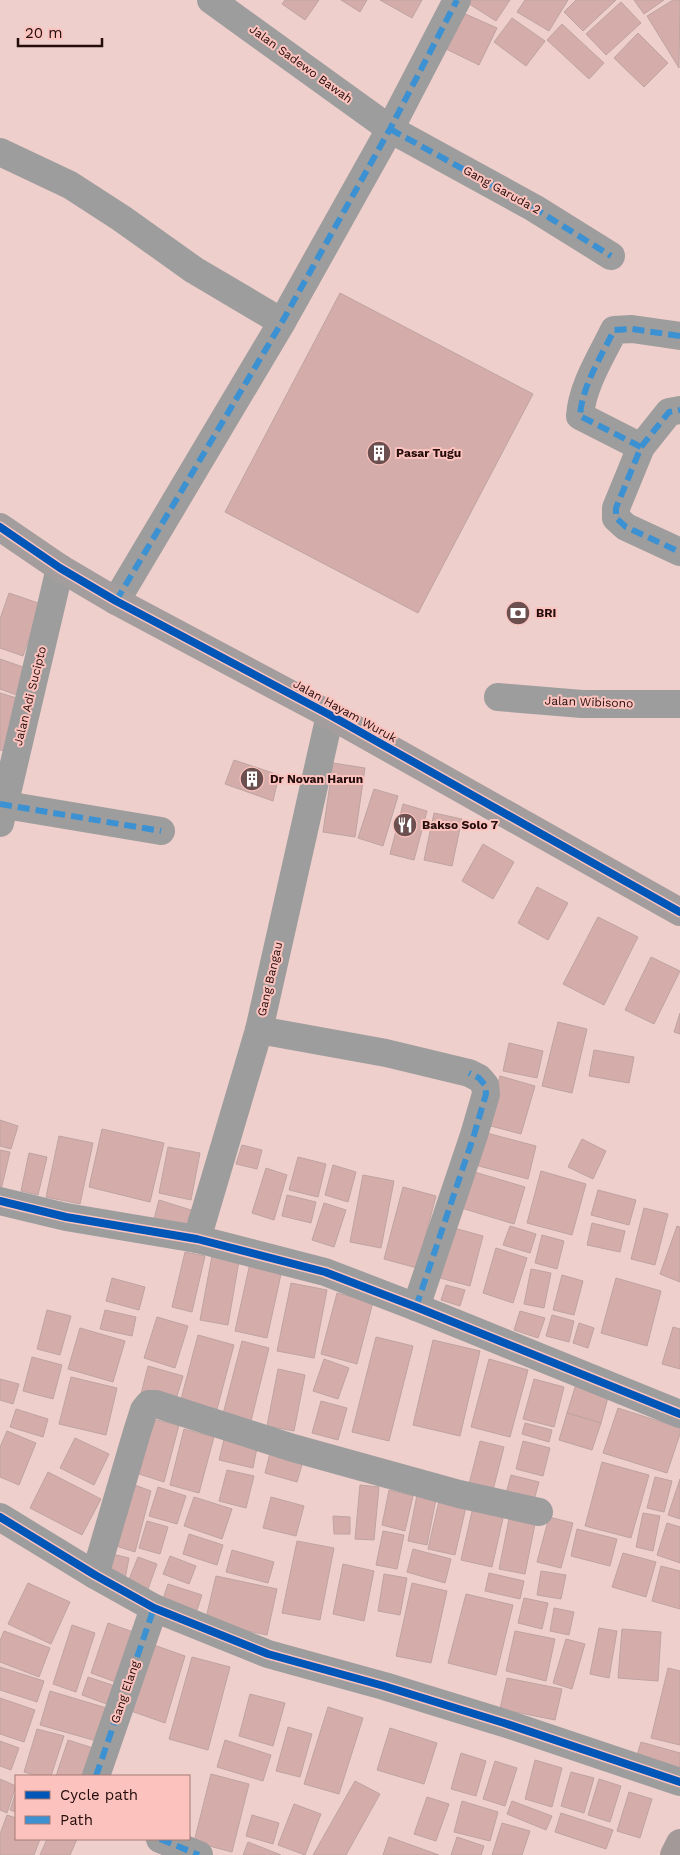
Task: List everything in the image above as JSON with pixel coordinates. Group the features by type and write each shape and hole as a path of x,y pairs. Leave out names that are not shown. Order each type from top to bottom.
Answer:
{"main road":[{"path":"674,1855 680,1843"}],"street":[{"name":"Jalan Sadewo Bawah","path":"212,0 390,129"},
{"path":"116,602 282,322 390,129 457,0"},
{"name":"Gang Garuda 2","path":"390,129 534,208 611,256"},
{"path":"0,152 70,184 194,270 282,322"},
{"path":"641,447 580,416 581,403 592,375 614,330 632,329 680,336"},
{"path":"674,411 641,447 616,508 616,518 626,527 680,552"},
{"name":"Jalan Hayam Wuruk","path":"0,527 60,568 116,602 330,714 680,912"},
{"name":"Jalan Adi Sucipto","path":"1,811 60,568"},
{"name":"Jalan Wibisono","path":"498,697 582,704 680,704"},
{"name":"Gang Bangau","path":"197,1239 259,1030 330,714"},
{"path":"1,811 161,831"},
{"path":"259,1030 386,1053 469,1073 479,1078 485,1085 486,1094 474,1135 416,1306"},
{"path":"0,1200 66,1217 197,1239 325,1272 416,1306 680,1414"},
{"path":"95,1575 139,1425 144,1410 149,1404 156,1404 293,1448 450,1492 540,1512"},
{"path":"0,1517 95,1575 154,1608 268,1654 384,1686 504,1723 680,1782"},
{"name":"Gang Elang","path":"96,1775 154,1608"},
{"path":"162,1840 199,1855"}],"building":[{"path":"285,0 319,0 305,20 282,4"},
{"path":"341,0 367,0 360,12"},
{"path":"380,0 422,0 412,18"},
{"path":"463,0 510,0 496,21"},
{"path":"525,0 568,0 549,31 517,12"},
{"path":"576,0 616,0 583,31 564,12"},
{"path":"634,0 664,0 644,14"},
{"path":"673,0 680,0 679,68 647,16"},
{"path":"621,2 641,23 606,55 586,34"},
{"path":"461,12 497,28 479,65 444,48"},
{"path":"512,18 545,41 526,66 494,42"},
{"path":"562,24 604,63 589,79 547,40"},
{"path":"638,33 668,63 644,87 614,58"},
{"name":"Pasar Tugu","path":"340,293 533,394 418,613 225,512"},
{"path":"9,593 41,604 23,656 0,648 0,619"},
{"path":"0,659 26,668 17,695 0,689"},
{"path":"0,693 20,699 5,751 0,750"},
{"name":"Dr Novan Harun","path":"234,760 279,775 273,801 225,784"},
{"path":"333,763 365,768 355,837 323,832"},
{"path":"374,789 398,796 383,846 358,838"},
{"path":"403,804 427,811 414,860 390,854"},
{"path":"434,813 462,819 452,866 424,860"},
{"path":"483,844 514,862 493,899 462,881"},
{"path":"537,887 568,903 548,940 518,923"},
{"path":"598,917 638,937 604,1005 563,984"},
{"path":"651,957 680,971 654,1024 625,1010"},
{"path":"680,1013 680,1034 674,1032"},
{"path":"558,1022 587,1029 572,1093 542,1086"},
{"path":"509,1043 543,1051 537,1078 503,1071"},
{"path":"594,1050 634,1057 629,1083 589,1076"},
{"path":"500,1076 535,1086 521,1134 487,1125"},
{"path":"0,1120 18,1126 11,1149 0,1146"},
{"path":"102,1129 164,1143 150,1202 89,1187"},
{"path":"483,1132 536,1146 528,1179 475,1165"},
{"path":"59,1136 93,1143 80,1204 46,1197"},
{"path":"582,1139 606,1151 593,1179 568,1167"},
{"path":"242,1145 262,1150 257,1169 236,1164"},
{"path":"168,1147 200,1153 191,1200 159,1193"},
{"path":"0,1150 10,1152 1,1190 0,1190"},
{"path":"29,1153 47,1157 38,1195 21,1191"},
{"path":"298,1157 326,1164 318,1197 289,1190"},
{"path":"333,1165 356,1172 348,1202 325,1195"},
{"path":"266,1168 287,1175 274,1220 252,1213"},
{"path":"468,1170 525,1187 514,1224 458,1207"},
{"path":"541,1171 586,1184 572,1235 527,1223"},
{"path":"363,1175 394,1181 381,1248 350,1242"},
{"path":"403,1187 436,1196 417,1268 384,1259"},
{"path":"598,1190 636,1200 629,1225 591,1215"},
{"path":"287,1195 316,1202 311,1223 282,1216"},
{"path":"159,1200 191,1210 186,1228 154,1219"},
{"path":"324,1203 346,1210 334,1247 312,1240"},
{"path":"644,1208 668,1214 655,1265 631,1259"},
{"path":"592,1223 625,1231 620,1252 587,1245"},
{"path":"510,1226 536,1234 530,1253 503,1245"},
{"path":"677,1226 680,1227 680,1282 660,1274"},
{"path":"454,1228 483,1236 470,1286 440,1278"},
{"path":"542,1235 564,1241 557,1269 535,1263"},
{"path":"496,1248 527,1258 513,1303 483,1293"},
{"path":"185,1252 205,1256 192,1312 172,1307"},
{"path":"212,1256 239,1261 228,1325 200,1320"},
{"path":"250,1263 282,1270 267,1338 235,1331"},
{"path":"531,1269 551,1273 544,1308 524,1304"},
{"path":"562,1275 583,1281 574,1315 553,1310"},
{"path":"112,1278 145,1287 139,1310 106,1301"},
{"path":"616,1278 661,1291 647,1346 601,1333"},
{"path":"291,1283 327,1290 314,1358 277,1351"},
{"path":"446,1285 465,1290 460,1306 441,1300"},
{"path":"337,1293 373,1302 357,1364 321,1354"},
{"path":"47,1310 71,1316 60,1355 37,1349"},
{"path":"105,1310 136,1317 132,1336 100,1329"},
{"path":"520,1311 545,1318 538,1338 514,1330"},
{"path":"552,1315 574,1321 569,1342 546,1336"},
{"path":"157,1317 188,1326 175,1368 144,1358"},
{"path":"579,1323 594,1328 588,1348 573,1343"},
{"path":"673,1327 680,1329 680,1369 662,1364"},
{"path":"80,1328 125,1341 113,1382 68,1369"},
{"path":"198,1335 234,1345 216,1413 180,1403"},
{"path":"376,1337 413,1346 389,1441 352,1432"},
{"path":"433,1340 480,1351 460,1436 413,1425"},
{"path":"242,1341 269,1348 251,1421 223,1414"},
{"path":"32,1357 62,1365 53,1399 23,1391"},
{"path":"324,1359 349,1368 338,1399 313,1391"},
{"path":"489,1359 528,1370 510,1437 471,1427"},
{"path":"148,1366 183,1376 175,1403 141,1394"},
{"path":"278,1369 305,1375 294,1431 267,1426"},
{"path":"71,1377 117,1388 106,1435 59,1424"},
{"path":"0,1379 19,1384 13,1404 0,1400"},
{"path":"534,1379 564,1387 554,1427 523,1419"},
{"path":"577,1381 610,1390 601,1423 567,1413"},
{"path":"321,1401 347,1408 338,1440 312,1433"},
{"path":"618,1408 680,1428 680,1434 667,1473 603,1453"},
{"path":"16,1409 48,1419 43,1437 10,1427"},
{"path":"567,1413 601,1423 592,1450 559,1440"},
{"path":"147,1418 179,1425 164,1482 136,1473"},
{"path":"525,1423 552,1430 549,1442 522,1434"},
{"path":"184,1429 214,1437 199,1493 170,1485"},
{"path":"7,1431 36,1443 19,1485 0,1477 0,1447"},
{"path":"225,1435 258,1443 253,1468 219,1460"},
{"path":"75,1438 109,1454 94,1485 60,1468"},
{"path":"480,1441 504,1447 492,1494 468,1488"},
{"path":"523,1441 550,1448 543,1476 516,1469"},
{"path":"271,1449 304,1458 297,1482 265,1473"},
{"path":"602,1462 649,1475 631,1538 585,1526"},
{"path":"227,1470 254,1476 246,1508 219,1501"},
{"path":"48,1472 101,1499 82,1535 30,1508"},
{"path":"511,1475 539,1482 533,1504 505,1497"},
{"path":"655,1477 672,1481 664,1512 647,1508"},
{"path":"680,1479 680,1519 668,1515"},
{"path":"132,1484 151,1491 135,1552 113,1545"},
{"path":"360,1485 379,1487 374,1540 355,1539"},
{"path":"158,1487 186,1496 177,1524 149,1516"},
{"path":"389,1490 413,1496 405,1531 382,1525"},
{"path":"417,1495 436,1499 427,1545 408,1541"},
{"path":"194,1497 232,1509 222,1539 184,1526"},
{"path":"271,1497 304,1506 296,1536 263,1528"},
{"path":"439,1501 466,1507 455,1555 428,1549"},
{"path":"473,1507 504,1514 492,1567 461,1560"},
{"path":"643,1513 660,1516 653,1551 636,1547"},
{"path":"333,1516 350,1517 350,1534 334,1534"},
{"path":"549,1517 573,1523 561,1568 537,1562"},
{"path":"509,1519 535,1524 525,1574 499,1569"},
{"path":"147,1521 168,1527 160,1554 139,1548"},
{"path":"667,1523 680,1527 680,1563 657,1555"},
{"path":"577,1529 617,1539 610,1566 571,1556"},
{"path":"383,1531 404,1535 397,1569 376,1565"},
{"path":"189,1534 223,1545 217,1565 183,1554"},
{"path":"297,1541 334,1548 320,1620 282,1613"},
{"path":"413,1549 451,1559 445,1583 407,1572"},
{"path":"232,1550 274,1562 268,1583 226,1572"},
{"path":"623,1553 656,1562 646,1597 612,1587"},
{"path":"112,1554 129,1558 125,1579 108,1575"},
{"path":"170,1556 196,1566 189,1584 163,1574"},
{"path":"138,1557 157,1564 148,1589 128,1582"},
{"path":"343,1564 374,1571 364,1621 333,1614"},
{"path":"661,1566 680,1571 680,1609 652,1601"},
{"path":"541,1571 566,1575 561,1599 537,1595"},
{"path":"489,1573 524,1581 520,1599 485,1591"},
{"path":"384,1574 407,1578 400,1615 378,1611"},
{"path":"216,1576 277,1589 267,1635 205,1622"},
{"path":"28,1583 70,1602 51,1644 8,1624"},
{"path":"412,1583 447,1591 431,1663 396,1656"},
{"path":"168,1584 202,1595 196,1613 163,1599"},
{"path":"466,1594 513,1605 496,1675 448,1663"},
{"path":"524,1598 548,1603 542,1629 518,1623"},
{"path":"554,1608 574,1612 569,1635 550,1631"},
{"path":"108,1623 139,1634 121,1684 91,1673"},
{"path":"72,1625 95,1633 76,1692 53,1684"},
{"path":"599,1628 617,1631 609,1678 590,1674"},
{"path":"622,1629 661,1632 658,1681 618,1678"},
{"path":"4,1631 50,1648 39,1677 0,1662 0,1641"},
{"path":"515,1631 555,1639 546,1681 506,1671"},
{"path":"566,1639 585,1644 572,1689 553,1683"},
{"path":"151,1644 185,1656 165,1723 131,1711"},
{"path":"192,1657 230,1667 208,1750 169,1739"},
{"path":"0,1667 44,1681 37,1702 0,1690"},
{"path":"668,1668 680,1671 680,1745 651,1738"},
{"path":"88,1677 118,1687 112,1706 82,1695"},
{"path":"507,1678 562,1689 555,1720 500,1709"},
{"path":"50,1691 110,1709 100,1742 40,1725"},
{"path":"250,1694 285,1703 273,1746 239,1736"},
{"path":"0,1698 35,1710 24,1742 0,1734"},
{"path":"328,1707 363,1718 339,1794 304,1784"},
{"path":"288,1727 312,1734 300,1777 276,1771"},
{"path":"390,1728 437,1743 424,1784 377,1770"},
{"path":"37,1729 64,1736 51,1775 34,1775 24,1772"},
{"path":"68,1740 93,1748 83,1775 56,1775"},
{"path":"225,1740 271,1755 263,1781 217,1767"},
{"path":"0,1741 19,1748 11,1770 0,1766"},
{"path":"641,1742 680,1753 680,1772 636,1759"},
{"path":"461,1753 486,1761 476,1796 451,1789"},
{"path":"535,1760 562,1768 552,1807 525,1799"},
{"path":"495,1761 517,1768 505,1806 483,1799"},
{"path":"571,1772 594,1778 584,1813 561,1806"},
{"path":"211,1774 249,1784 232,1852 194,1842"},
{"path":"0,1779 15,1786 15,1789 7,1813 0,1810"},
{"path":"599,1779 621,1786 610,1822 588,1815"},
{"path":"355,1781 380,1794 346,1855 313,1855"},
{"path":"629,1792 652,1799 640,1838 617,1831"},
{"path":"15,1795 15,1812 10,1810"},
{"path":"427,1797 449,1804 436,1841 414,1834"},
{"path":"462,1801 498,1812 490,1841 454,1832"},
{"path":"512,1801 552,1816 546,1830 507,1814"},
{"path":"294,1804 321,1814 305,1855 278,1845"},
{"path":"561,1813 613,1830 606,1849 555,1832"},
{"path":"7,1815 15,1818 15,1840 40,1840 34,1855 0,1855 0,1834"},
{"path":"252,1815 279,1823 273,1844 246,1836"},
{"path":"502,1823 530,1831 522,1855 492,1855"},
{"path":"389,1837 439,1855 383,1855"},
{"path":"457,1837 484,1846 481,1855 451,1855"},
{"path":"47,1840 77,1840 70,1855 40,1855"},
{"path":"248,1842 281,1855 243,1855"}],"marked path":[{"path":"116,601 282,322 390,129 457,0"},
{"path":"390,129 534,208 611,256"},
{"path":"680,336 632,329 614,330 588,383 580,416 641,447 616,508 616,518 626,527 680,552"},
{"path":"641,447 669,412 680,410"},
{"path":"0,804 161,831"},
{"path":"416,1307 486,1094 485,1085 479,1078 469,1073"},
{"path":"96,1775 154,1608"},
{"path":"162,1840 199,1855"}],"cycle path":[{"path":"0,527 60,568 116,601 330,715 680,912"},
{"path":"0,1201 66,1217 197,1239 325,1272 680,1414"},
{"path":"0,1517 95,1575 154,1608 268,1654 384,1686 504,1723 680,1782"}],"place":[{"name":"Pasar Tugu","path":"379,453"},
{"name":"BRI","path":"518,613"},
{"name":"Dr Novan Harun","path":"252,779"},
{"name":"Bakso Solo 7","path":"405,825"}]}
